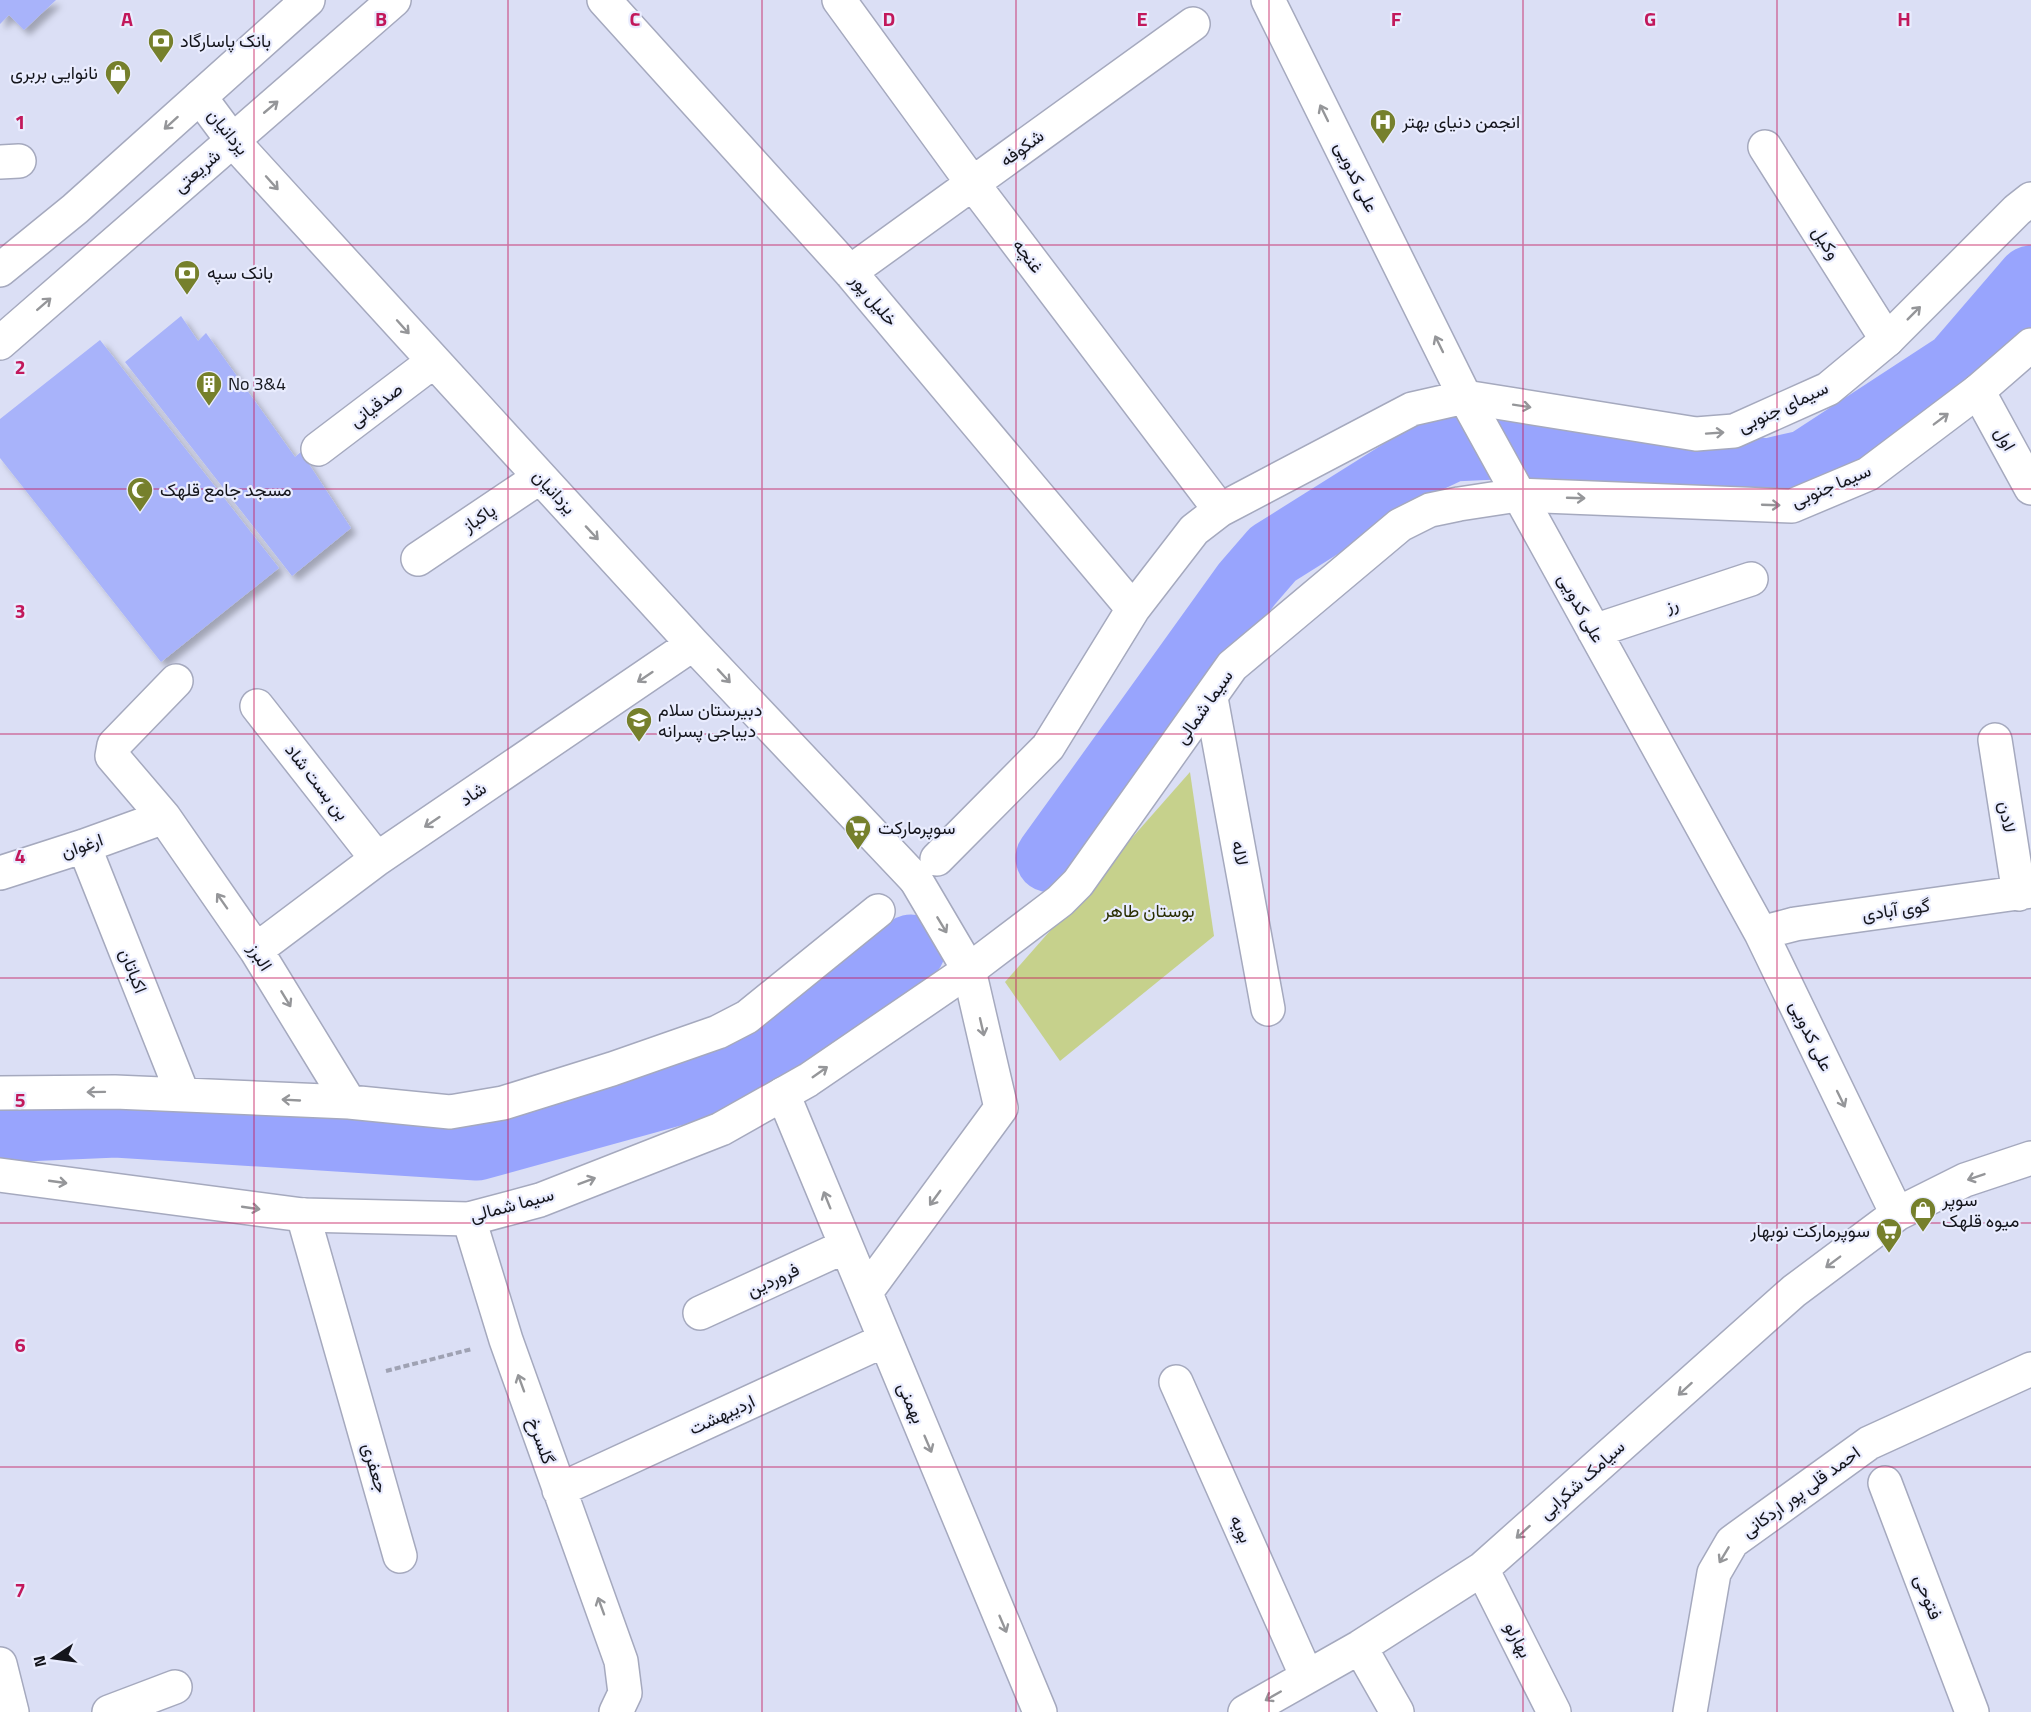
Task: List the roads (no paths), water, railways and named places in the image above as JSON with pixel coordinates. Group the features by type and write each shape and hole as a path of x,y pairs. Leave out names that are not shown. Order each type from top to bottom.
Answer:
{"street":[{"path":"0,270 75,209 308,0"},
{"name":"شریعتی","path":"0,343 394,0"},
{"name":"خلیل‌ پور","path":"604,0 850,272 1133,609"},
{"name":"غنچه","path":"839,0 973,184 1220,510"},
{"name":"علی کدویی","path":"1268,0 1465,397 1761,933 1897,1214"},
{"name":"شکوفه","path":"850,272 1193,24"},
{"name":"یزدانیان","path":"200,97 232,140 693,644 926,870 969,970"},
{"name":"وکیل","path":"1765,147 1887,340"},
{"name":"سیمای جنوبی","path":"1465,397 1696,434 1734,431 1828,389 1887,340 2017,210 2031,199"},
{"name":"سیما جنوبی","path":"1518,495 1792,506 1868,474 1978,391 2031,345"},
{"name":"صدقیانی","path":"318,449 434,361"},
{"name":"اول","path":"1978,391 2031,488"},
{"path":"926,870 1048,747 1133,609 1194,530 1220,510 1412,409 1465,397"},
{"name":"پاکباز","path":"418,558 540,477"},
{"name":"سیما شمالی","path":"0,1175 303,1215 469,1219 540,1200 721,1129 808,1080 969,970 1060,901 1078,883 1232,666 1400,525 1430,510 1518,495"},
{"name":"رز","path":"1594,631 1750,579"},
{"name":"شاد","path":"255,950 377,859 693,644"},
{"name":"البرز","path":"176,681 114,745 112,756 164,817 255,950 349,1102"},
{"name":"لاله","path":"1211,698 1268,1009"},
{"name":"بن بست شاد","path":"257,706 377,859"},
{"name":"لادن","path":"1995,740 2025,892"},
{"name":"ارغوان","path":"0,873 164,817"},
{"name":"اکباتان","path":"84,846 183,1095"},
{"name":"گوی آبادی","path":"1761,933 1795,924 2025,892"},
{"path":"0,1093 115,1092 349,1102 450,1112 503,1104 718,1032 747,1017 878,911"},
{"path":"866,1292 1001,1108 969,970"},
{"name":"بهمنی","path":"783,1094 1040,1712"},
{"name":"سیامک شکرابی","path":"1245,1712 1360,1647 1482,1569 1794,1291 1897,1214 1965,1180 2031,1158"},
{"name":"جعفری","path":"303,1215 400,1556"},
{"name":"گلسرخ","path":"469,1219 506,1341 621,1661 625,1693 616,1712"},
{"name":"فروردین","path":"700,1313 846,1246"},
{"name":"اردیبهشت","path":"559,1490 885,1340"},
{"name":"احمد قلی پور اردکانی","path":"1690,1712 1714,1573 1732,1542 1869,1443 2031,1369"},
{"name":"بویه","path":"1176,1382 1306,1677"},
{"name":"فتوحی","path":"1885,1483 1972,1712"},
{"name":"بهارلو","path":"1482,1569 1554,1712"},
{"path":"1360,1647 1397,1712"},
{"path":"0,1664 12,1712"},
{"path":"109,1712 175,1687"}],"waterway":[{"path":"1050,858 1247,584 1273,554 1418,463 1452,447 1518,444 1768,473 1807,464 1957,366 2031,280"},
{"path":"0,1128 116,1123 477,1146 745,1072 911,949"}],"place":[{"name":"بانک پاسارگاد","path":"161,64"},
{"name":"نانوایی بربری","path":"118,96"},
{"name":"انجمن دنیای بهتر","path":"1383,145"},
{"name":"بانک سپه","path":"187,296"},
{"name":"No 3&4","path":"209,407"},
{"name":"مسجد جامع قلهک","path":"140,513"},
{"name":"دبیرستان سلام دیباجی پسرانه","path":"639,743"},
{"name":"سوپرمارکت","path":"858,851"},
{"name":"سوپر میوه قلهک","path":"1923,1233"},
{"name":"سوپرمارکت نوبهار","path":"1889,1254"}],"park label":[{"name":"بوستان طاهر","path":"1149,911"}]}
